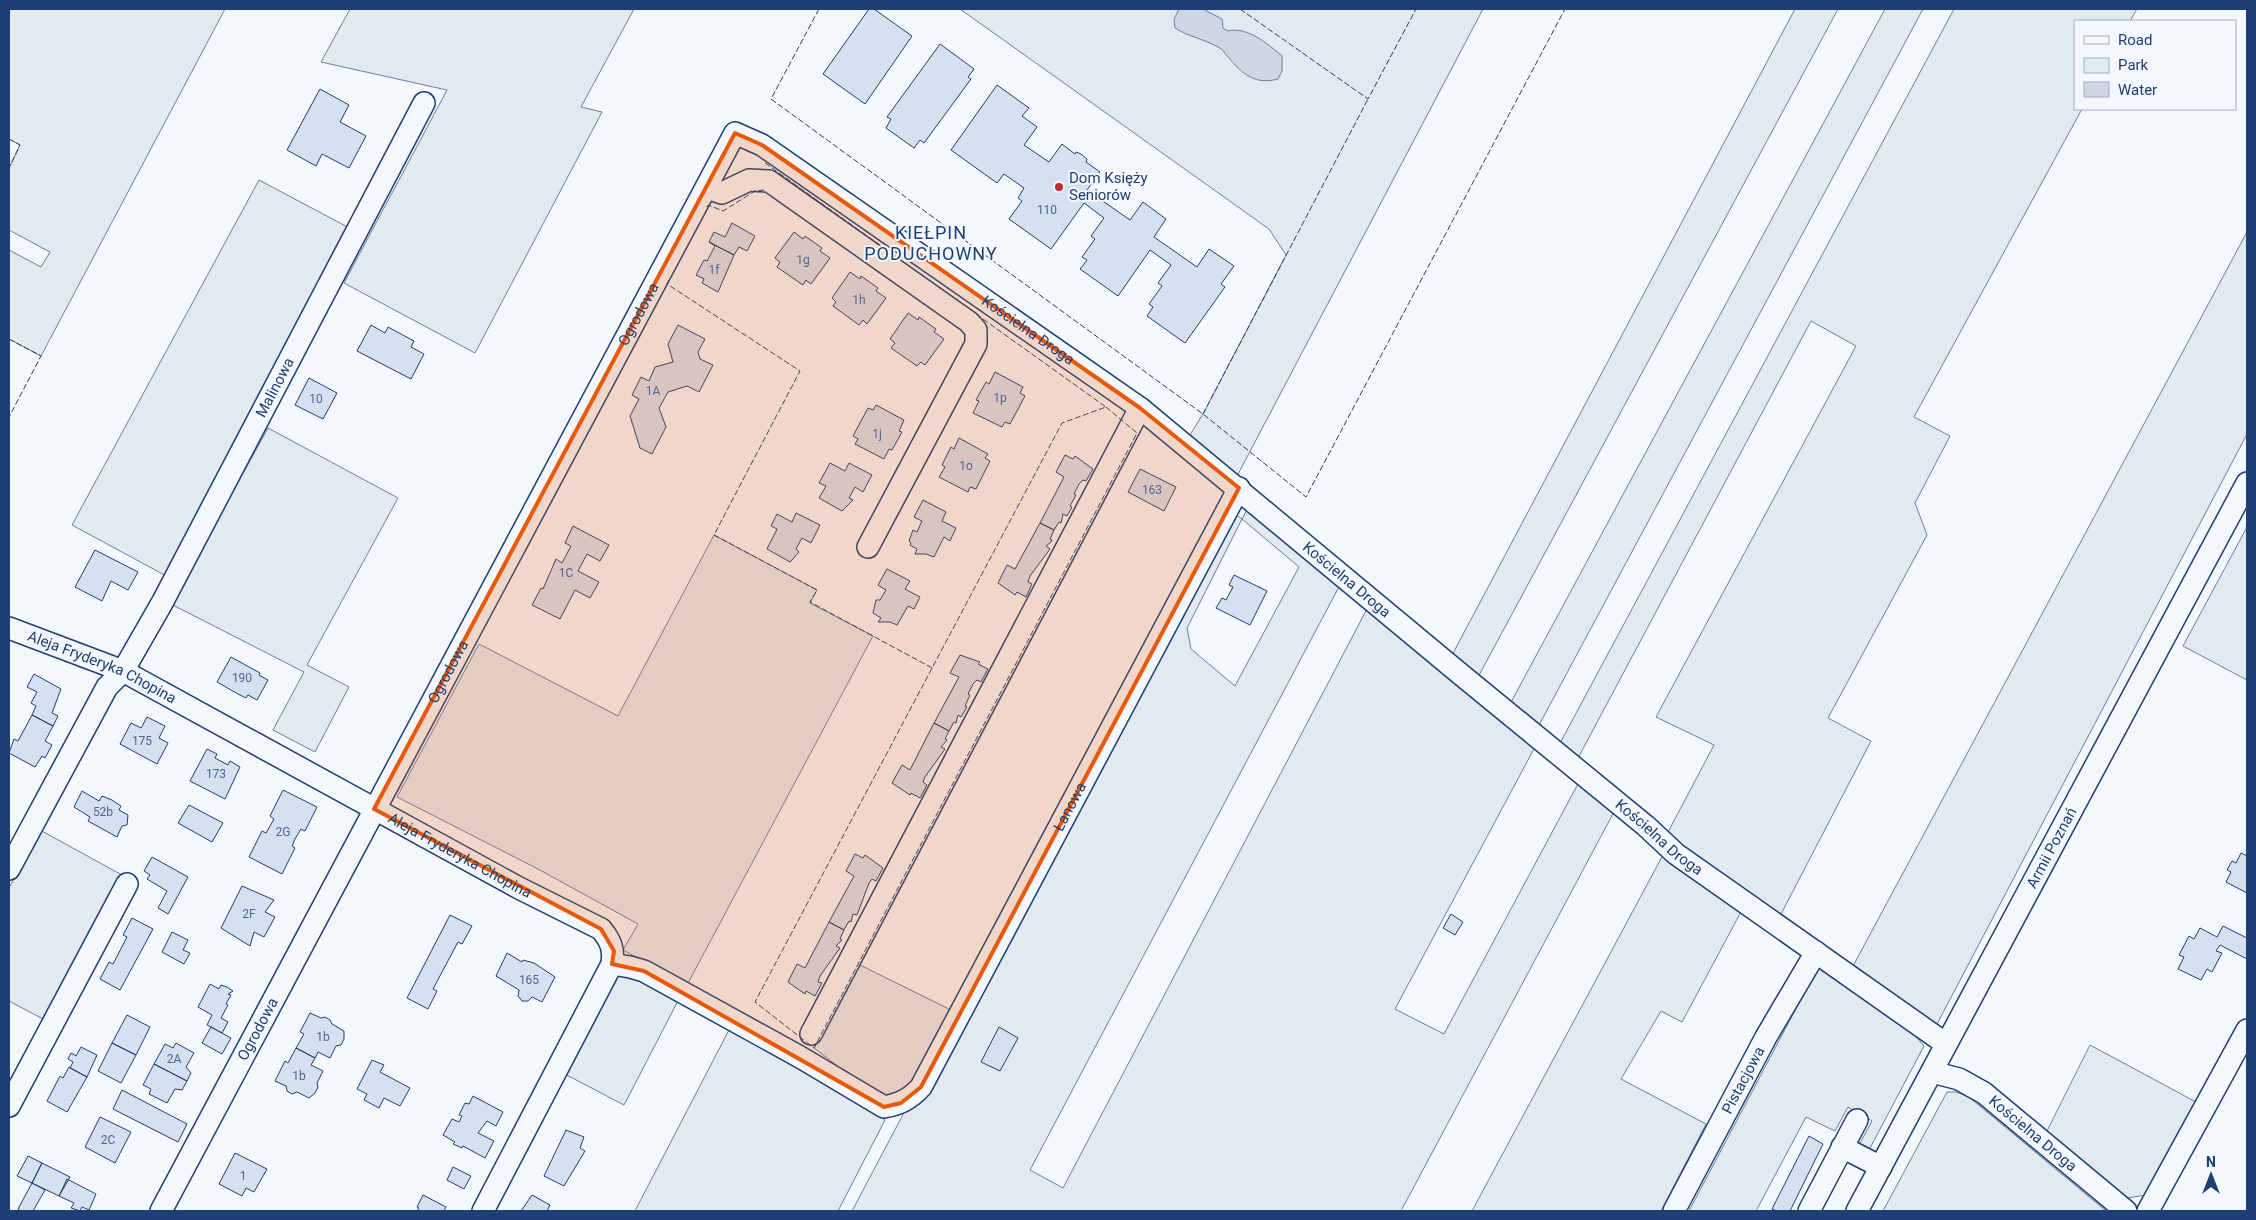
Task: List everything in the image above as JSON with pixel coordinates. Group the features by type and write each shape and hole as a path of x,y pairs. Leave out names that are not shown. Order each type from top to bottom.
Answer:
{"street":[{"name":"Malinowa","path":"9,869 107,687 123,671 162,603 424,103"},
{"name":"Ogrodowa","path":"161,1211 736,133"},
{"name":"Kościelna Droga","path":"736,133 762,145 1140,408 1646,826 1676,854 1946,1044"},
{"path":"707,188 722,193 749,180 769,181 969,322 976,330 976,344 868,547"},
{"path":"811,1034 1140,408"},
{"name":"Armii Poznań","path":"1857,1211 2247,483"},
{"name":"Łanowa","path":"612,964 644,972 800,1057 884,1107 901,1104 922,1087 1238,488"},
{"name":"Aleja Fryderyka Chopina","path":"9,628 123,671 519,888 601,929 610,940 614,951 612,964"},
{"path":"9,1106 127,884"},
{"name":"Pistacjowa","path":"1674,1211 1766,1037 1816,952"},
{"path":"482,1211 612,964"},
{"path":"2148,1211 2247,1030"},
{"name":"Kościelna Droga","path":"1932,1072 1959,1079 1984,1093 2126,1211"},
{"path":"1809,1211 1857,1120"},
{"path":"1842,1147 1881,1167"}],"highlighted area":[{"path":"735,133 762,145 1140,408 1239,488 921,1087 901,1103 884,1107 644,971 612,964 614,951 601,929 374,809"}],"green space":[{"path":"9,9 225,9 41,356 9,339 9,250 41,267 50,252 9,230 9,168 20,145 9,139"},
{"path":"350,9 634,9 581,107 602,112 475,353 344,283 447,90 321,62"},
{"path":"960,9 1483,9 1236,478 1188,438 1203,414 1286,255 1269,229"},
{"path":"1795,9 1838,9 1477,679 1451,657"},
{"path":"1885,9 1923,9 1538,727 1510,704"},
{"path":"1954,9 2137,9 2131,20 2074,20 2074,110 2081,110 1914,417 1950,436 1915,503 1927,535 1828,718 1871,741 1779,918 1667,834 1714,745 1656,717 1856,346 1811,321 1577,760 1559,745"},
{"path":"259,180 355,231 170,578 72,525"},
{"path":"2247,232 2247,434 1936,1026 1852,968"},
{"path":"268,428 398,498 307,665 349,687 315,752 273,730 304,672 171,604"},
{"path":"1249,506 1341,583 1030,1170 1063,1188 1368,607 1536,745 1395,1009 1444,1034 1580,780 1615,810 1401,1211 852,1211 907,1107 920,1104 1234,513 1242,519","holes":["1242,519 1299,567 1235,686 1191,649 1187,628"]},
{"path":"2247,527 2247,680 2183,646"},
{"path":"714,535 817,590 810,603 873,636 687,985 623,950 638,924 538,869 397,797 479,644 618,716"},
{"path":"40,830 122,875 45,1020 9,1001 9,888"},
{"path":"1664,853 1742,910 1682,1022 1661,1011 1621,1079 1706,1124 1661,1211 1472,1211"},
{"path":"858,964 953,1011 910,1091 890,1100 852,1077 814,1048"},
{"path":"1819,965 1904,1023 1924,1046 1869,1150 1859,1145 1872,1121 1848,1107 1835,1131 1806,1117 1756,1211 1689,1211"},
{"path":"629,973 680,997 624,1105 559,1071 615,976"},
{"path":"731,1026 861,1100 885,1120 838,1211 635,1211"},
{"path":"2090,1045 2196,1102 2147,1195 2127,1198 2046,1133"},
{"path":"1947,1092 1956,1092 1969,1097 2106,1211 1883,1211"}],"water":[{"path":"1179,9 1203,9 1222,19 1223,28 1228,31 1242,31 1264,41 1282,56 1282,71 1278,79 1263,81 1250,77 1239,69 1220,48 1175,28 1174,19"}],"building":[{"path":"869,9 874,9 912,36 865,104 823,74"},
{"path":"940,44 974,69 968,77 971,79 924,143 920,140 914,148 886,128 891,119 887,117"},
{"path":"997,85 1029,108 1022,116 1037,127 1024,145 1049,162 1062,144 1075,154 1076,152 1081,154 1087,159 1086,162 1100,172 1087,190 1130,220 1143,202 1166,219 1154,237 1197,267 1209,249 1234,266 1221,284 1225,287 1185,343 1147,316 1153,307 1149,304 1162,286 1158,283 1171,265 1150,250 1118,296 1080,269 1087,260 1082,257 1095,239 1091,236 1104,218 1084,203 1051,249 1009,219 1022,201 1018,198 1024,188 1004,174 997,183 951,150"},
{"path":"320,89 349,105 340,122 366,136 349,168 322,154 316,166 287,150"},
{"path":"732,223 755,236 747,251 739,247 734,255 709,242 714,232 725,237"},
{"path":"794,232 803,239 805,236 822,248 820,251 830,258 811,284 806,280 803,285 777,267 780,262 775,258"},
{"path":"709,242 734,255 718,292 702,283 704,279 696,275 704,260 707,261 715,246"},
{"path":"850,272 860,279 861,276 878,288 876,291 886,298 867,324 863,320 859,325 833,306 836,302 832,298"},
{"path":"908,313 918,320 919,317 936,329 934,332 944,339 925,365 921,362 917,366 891,348 895,343 890,339"},
{"path":"371,325 385,333 388,327 414,341 411,347 424,354 411,379 357,351"},
{"path":"678,325 705,339 698,352 700,359 713,365 699,392 687,386 668,392 659,408 666,427 652,454 640,448 630,416 639,399 632,395 641,377 649,381 655,367 673,362 668,344"},
{"path":"995,372 1023,387 1020,393 1025,396 1010,424 1005,422 1002,427 973,413 979,401 976,400 986,382 989,384"},
{"path":"309,378 337,393 323,419 295,405"},
{"path":"876,405 904,420 899,431 902,432 892,450 889,449 884,459 855,444 858,439 853,436 868,408 873,410"},
{"path":"959,438 988,454 985,458 990,461 976,489 970,487 968,492 939,477 945,467 942,465 951,447 954,449"},
{"path":"1065,455 1073,459 1075,456 1093,469 1086,481 1083,480 1079,484 1070,506 1072,507 1067,516 1063,514 1061,523 1059,522 1054,530 1040,523 1064,477 1056,472"},
{"path":"830,463 845,471 849,463 872,475 863,492 855,487 849,498 853,500 842,511 819,498 826,486 819,483"},
{"path":"1140,469 1176,487 1164,511 1128,492"},
{"path":"923,500 946,512 942,521 956,528 950,541 944,537 934,557 926,554 915,554 917,549 910,545 909,541 913,530 917,532 922,521 914,517"},
{"path":"796,513 820,525 811,543 802,538 796,549 799,552 790,562 767,549 777,529 771,526 777,514 792,522"},
{"path":"1040,523 1054,530 1050,539 1052,540 1051,542 1046,546 1050,549 1030,576 1028,582 1032,584 1026,597 1017,592 1015,595 998,583 1007,565 1015,569"},
{"path":"573,526 609,545 600,561 587,554 578,571 599,582 590,598 575,590 560,619 532,605 541,588 543,589 556,559 562,563 571,546 565,543"},
{"path":"95,550 138,572 128,590 111,581 102,601 75,587"},
{"path":"887,569 910,581 905,589 920,597 914,609 908,606 897,625 890,622 878,622 881,618 873,613 876,600 880,600 886,590 878,585"},
{"path":"1234,575 1267,591 1250,625 1216,608 1222,598 1226,600 1233,587 1229,585"},
{"path":"960,655 980,662 978,664 988,669 981,682 977,680 973,684 968,694 970,695 965,706 967,707 961,717 958,715 956,723 954,722 949,731 934,723 959,677 950,673"},
{"path":"231,657 260,673 259,675 268,680 257,700 248,695 246,698 217,682"},
{"path":"34,674 61,689 52,713 58,716 53,726 32,715 36,706 31,703 37,692 27,687"},
{"path":"32,715 53,726 45,741 52,745 45,758 42,756 35,767 9,753 14,739 18,741"},
{"path":"147,717 165,726 159,738 168,743 157,764 120,744 131,723 141,728"},
{"path":"934,723 949,731 945,739 947,740 941,747 945,749 925,777 923,782 927,785 920,798 911,793 910,795 892,783 902,765 910,770"},
{"path":"207,749 217,754 215,758 228,765 230,761 240,767 225,799 190,781"},
{"path":"283,790 317,807 305,831 301,829 295,839 292,846 295,848 282,874 249,857 262,831 266,833 274,819 270,816"},
{"path":"82,791 99,801 102,796 112,800 121,806 119,810 128,815 127,825 122,826 117,837 88,821 90,817 74,807"},
{"path":"189,805 223,823 212,842 178,823"},
{"path":"2241,853 2247,856 2247,893 2226,882 2231,872 2227,870 2232,861 2236,863"},
{"path":"855,854 863,858 865,855 883,868 876,881 872,879 869,883 857,915 853,914 851,922 849,921 844,930 829,922 854,876 846,871"},
{"path":"152,857 188,877 168,914 158,908 167,891 147,879 150,875 144,871"},
{"path":"242,886 274,900 265,912 275,917 264,937 254,932 250,946 221,928"},
{"path":"1451,914 1463,922 1455,935 1443,928"},
{"path":"450,915 472,926 462,944 458,942 433,989 437,991 428,1009 407,998"},
{"path":"132,918 153,929 120,990 100,979 109,962 113,964 127,937 123,935"},
{"path":"829,922 844,930 840,939 842,940 836,946 840,948 820,976 818,982 822,983 815,996 806,991 805,994 788,982 797,964 805,968"},
{"path":"2223,926 2247,938 2247,959 2220,945 2216,951 2222,953 2212,972 2207,969 2201,980 2178,969 2184,957 2179,955 2189,936 2194,939 2200,928 2217,937"},
{"path":"172,932 188,940 183,950 190,953 184,964 162,952"},
{"path":"507,953 522,962 523,960 534,963 555,977 542,1002 532,997 528,1001 522,1001 518,996 519,990 496,976"},
{"path":"210,984 219,989 221,985 233,991 228,994 231,995 221,1018 228,1022 222,1033 207,1025 212,1015 198,1007"},
{"path":"310,1013 321,1018 325,1017 344,1031 344,1039 341,1045 336,1046 330,1058 318,1052 315,1058 296,1048 304,1034 300,1032"},
{"path":"127,1015 150,1027 136,1055 112,1043"},
{"path":"211,1027 231,1038 222,1054 202,1043"},
{"path":"999,1027 1018,1038 1000,1071 981,1062"},
{"path":"112,1043 136,1055 121,1083 98,1071"},
{"path":"176,1043 194,1053 186,1067 191,1073 187,1081 154,1064 165,1044 173,1048"},
{"path":"81,1047 97,1055 87,1077 70,1068 73,1062 68,1059 71,1053 76,1056"},
{"path":"296,1048 315,1058 311,1065 323,1071 317,1083 318,1087 315,1093 309,1098 297,1092 292,1094 287,1091 286,1086 275,1081 285,1061 288,1063"},
{"path":"372,1060 384,1065 380,1072 410,1088 400,1106 384,1098 379,1108 364,1100 367,1094 357,1089"},
{"path":"154,1064 187,1081 182,1090 175,1089 167,1103 149,1094 151,1089 143,1085"},
{"path":"69,1067 87,1077 67,1112 47,1101 60,1076 63,1078"},
{"path":"122,1090 187,1124 178,1142 113,1109"},
{"path":"473,1096 503,1112 496,1126 487,1121 478,1133 494,1141 485,1158 463,1146 462,1148 453,1144 455,1142 443,1135 452,1119 459,1122 462,1116 459,1115 465,1103 469,1104"},
{"path":"100,1117 131,1132 115,1163 85,1147"},
{"path":"566,1130 584,1137 580,1148 585,1151 564,1186 544,1176"},
{"path":"1809,1136 1823,1144 1790,1211 1772,1209"},
{"path":"235,1153 267,1169 254,1192 246,1188 242,1196 219,1184"},
{"path":"28,1156 42,1163 32,1183 17,1176"},
{"path":"42,1163 70,1177 59,1196 32,1183"},
{"path":"453,1167 471,1176 464,1189 447,1180"},
{"path":"67,1179 96,1194 89,1210 82,1207 80,1211 71,1208 74,1203 59,1196"},
{"path":"32,1183 45,1190 33,1211 21,1211 18,1209"},
{"path":"423,1195 446,1207 444,1211 417,1211"},
{"path":"532,1195 550,1205 547,1211 521,1211"}],"fence":[{"path":"819,9 771,99 1203,414 1306,497 1565,9"},
{"path":"1240,9 1368,99 1416,9"},
{"path":"1203,414 1368,99"},
{"path":"9,139 20,145 9,168"},
{"path":"765,163 905,263"},
{"path":"707,207 708,205 723,211 755,191 764,190"},
{"path":"669,280 667,284 800,371 714,535 817,590 810,602 934,669"},
{"path":"976,314 1106,407"},
{"path":"9,339 41,356 9,417"},
{"path":"1106,407 1137,433 814,1048 755,1002 1062,423 1106,407"}],"place":[{"name":"Dom Księży Seniorów","path":"1059,187"}],"district":[{"name":"KIEŁPIN PODUCHOWNY","path":"931,242"}]}
